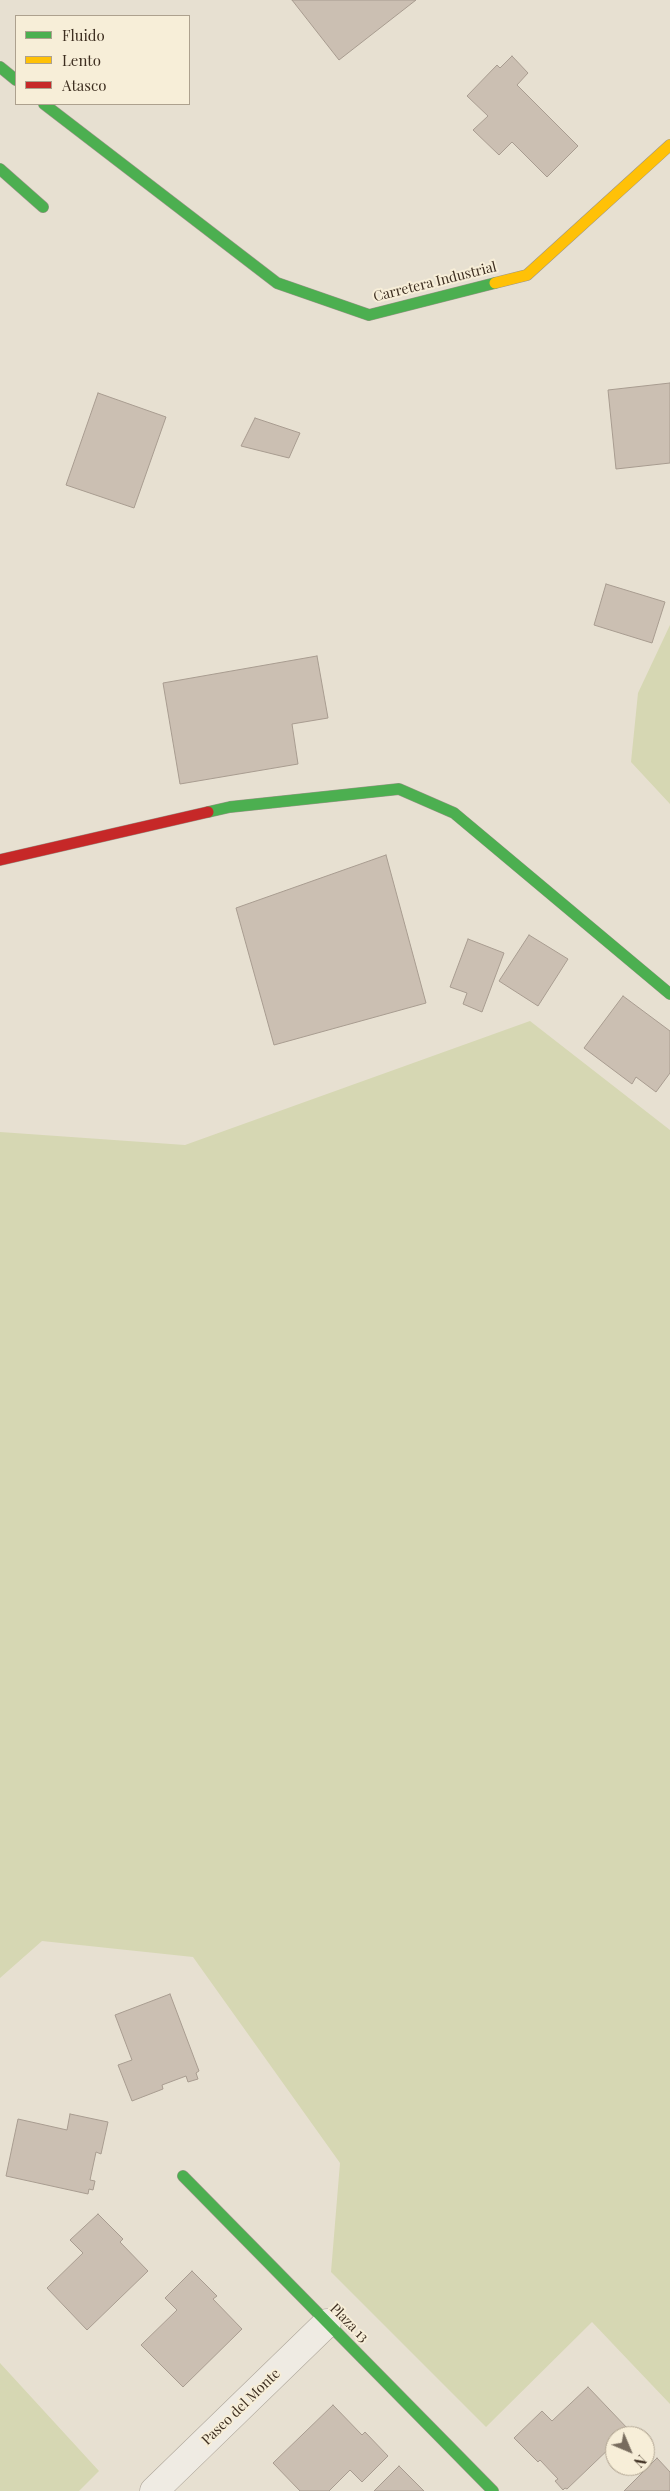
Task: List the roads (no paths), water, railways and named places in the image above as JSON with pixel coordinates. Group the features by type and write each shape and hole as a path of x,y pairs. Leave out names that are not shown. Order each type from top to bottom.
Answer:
{"street":[{"path":"0,67 15,79"},
{"name":"Carretera Industrial","path":"45,105 276,283 369,315 527,275 670,145"},
{"path":"0,169 43,207"},
{"path":"0,860 230,807 398,789 454,813 670,994"},
{"name":"Plaza 13","path":"183,2176 493,2491"},
{"name":"Paseo del Monte","path":"154,2491 327,2323"}]}
